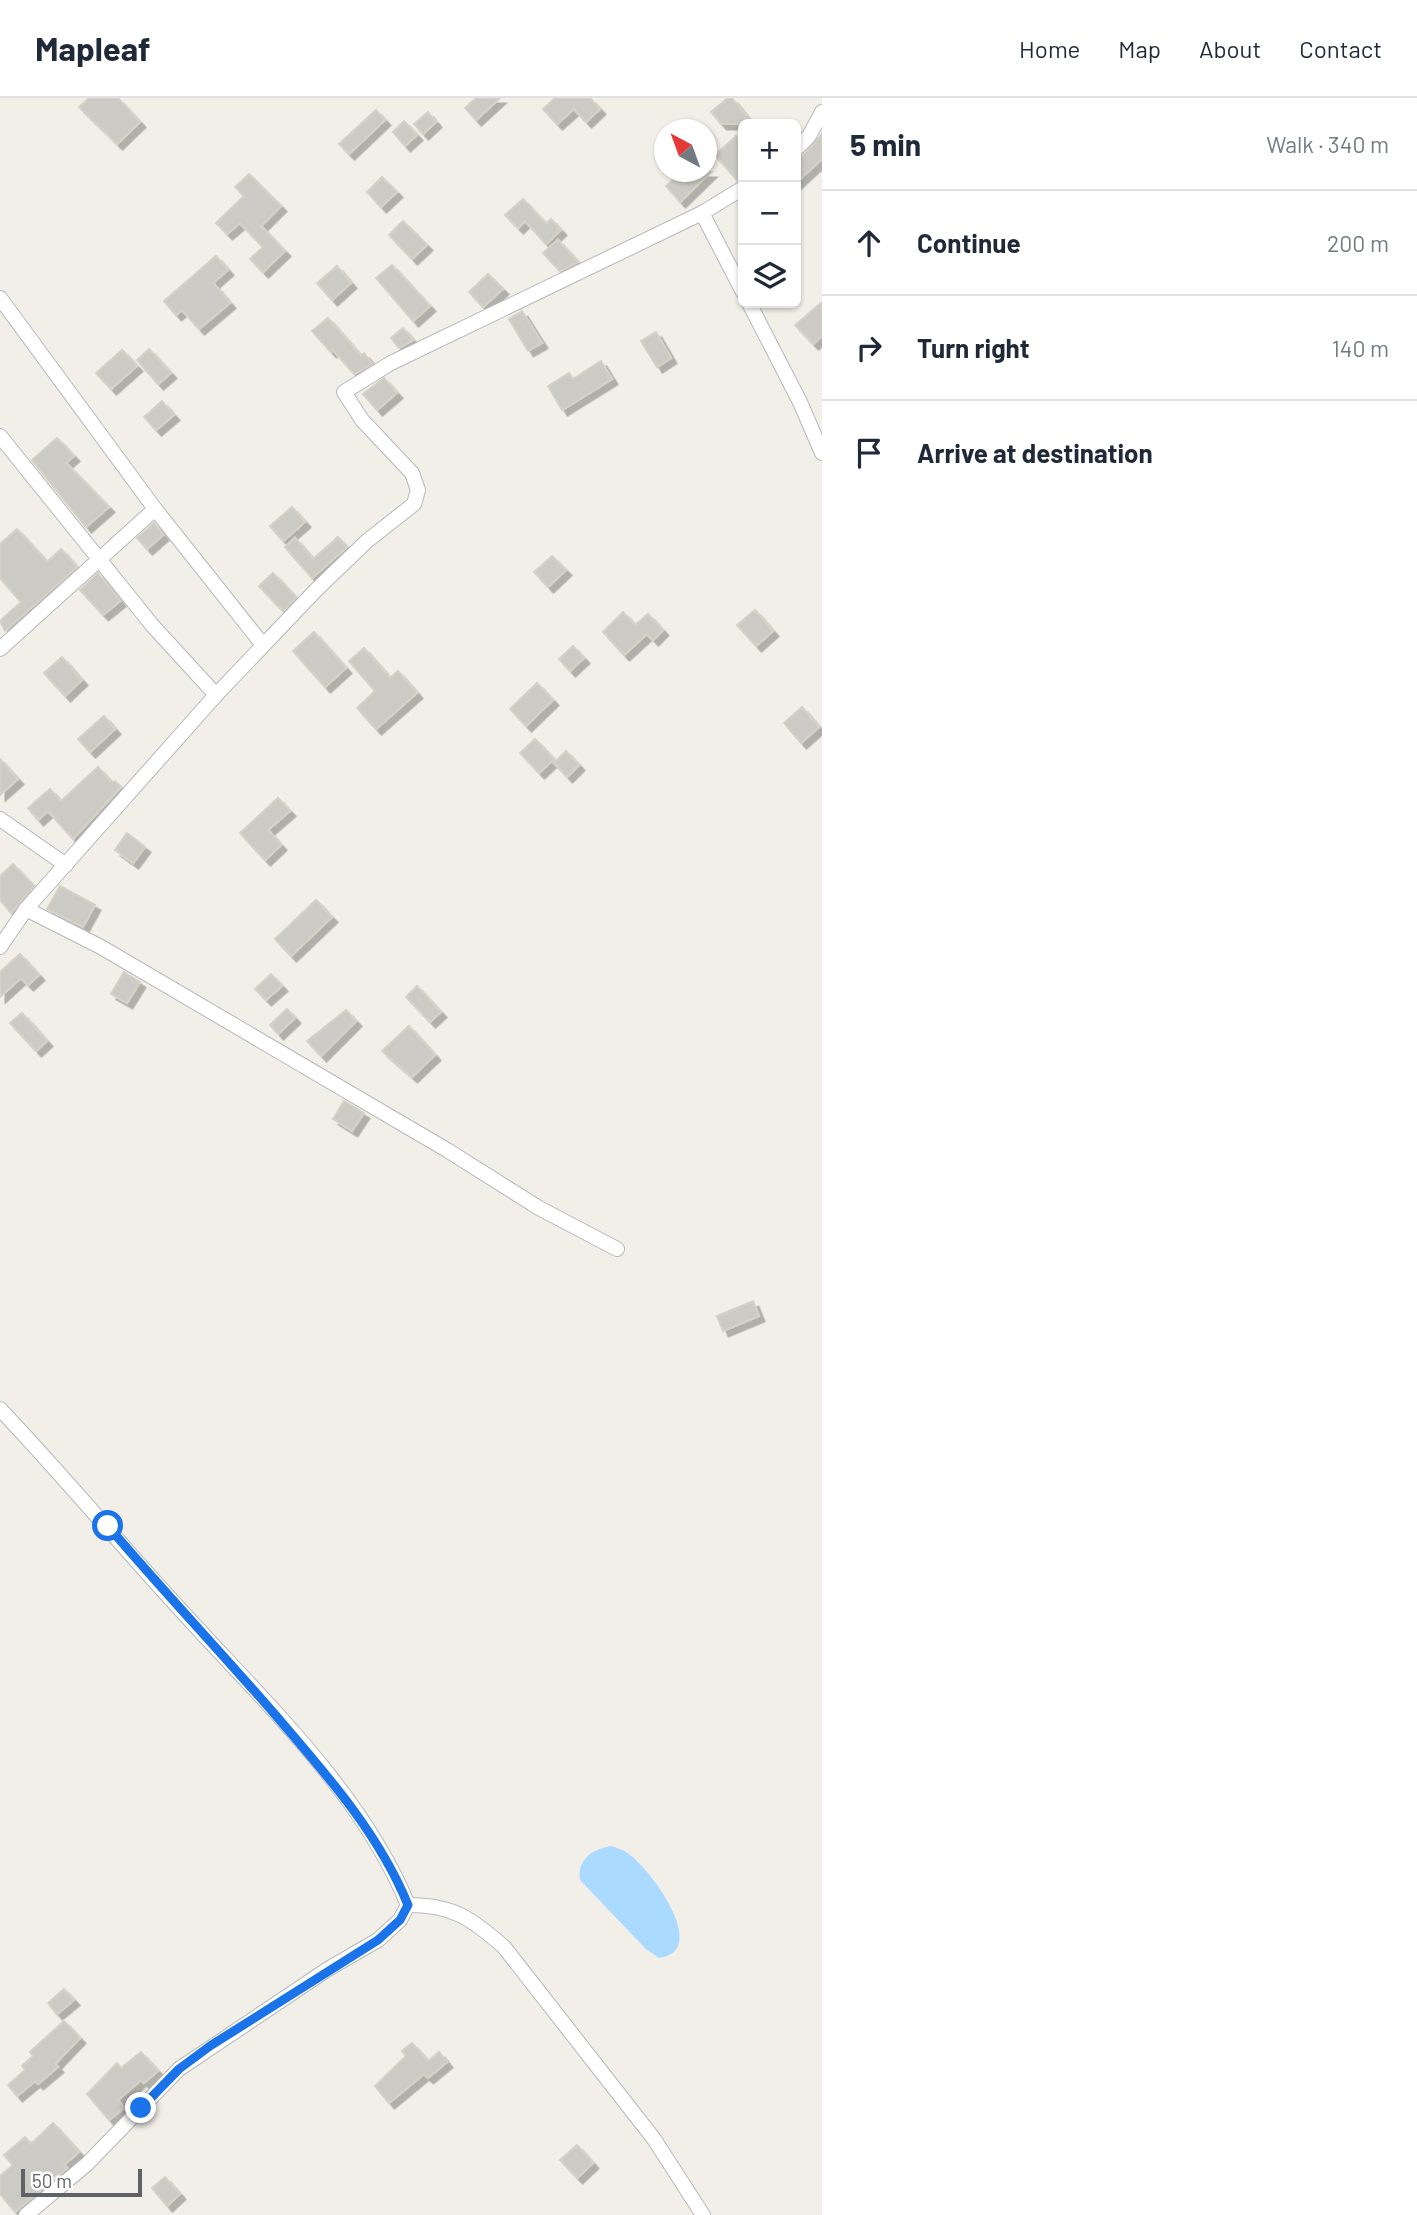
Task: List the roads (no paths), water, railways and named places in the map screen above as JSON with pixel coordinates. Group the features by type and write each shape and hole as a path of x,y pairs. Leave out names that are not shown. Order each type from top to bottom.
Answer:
{"street":[{"path":"801,144 809,136 822,112"},
{"path":"0,947 26,909 216,695 367,541 414,504 418,489 412,473 362,420 344,392 391,363 702,213 738,191"},
{"path":"702,213 738,282"},
{"path":"0,298 155,509 263,645"},
{"path":"752,308 800,402 822,453"},
{"path":"0,436 152,625 216,695"},
{"path":"0,649 155,509"},
{"path":"0,819 66,865"},
{"path":"26,909 101,947 447,1150 539,1208 617,1249"},
{"path":"0,1409 108,1526 320,1766 357,1814 399,1882 408,1905 400,1920 378,1940 328,1969 179,2069 87,2164 26,2215"},
{"path":"408,1905 436,1905 455,1912 476,1923 504,1947 654,2139 703,2215"}],"water":[{"path":"611,1846 636,1860 661,1890 678,1925 679,1940 674,1952 659,1958 646,1949 580,1880 581,1866 588,1856"}]}
